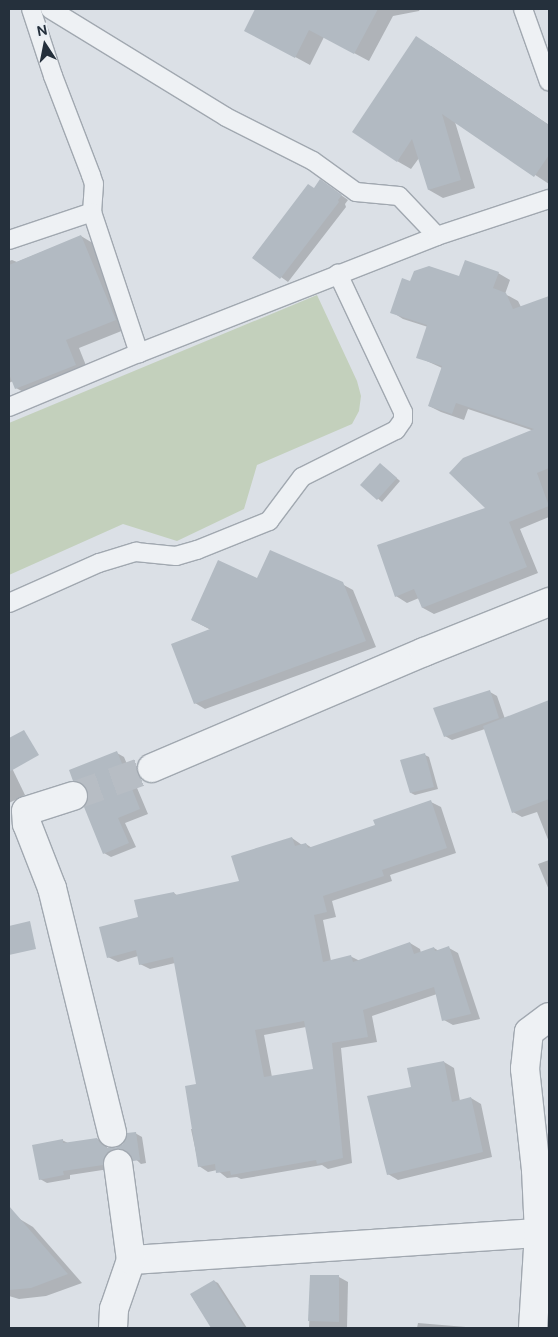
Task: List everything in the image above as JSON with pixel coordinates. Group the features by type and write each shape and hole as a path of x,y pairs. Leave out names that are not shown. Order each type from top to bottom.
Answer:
{"street":[{"path":"152,768 424,652 549,602"},
{"path":"73,796 26,811 26,824 52,888 112,1133"},
{"path":"534,1328 544,1232 525,1069 529,1032 549,1016"},
{"path":"113,1328 114,1309 131,1260 118,1164"},
{"path":"131,1260 544,1232"}],"lane":[{"path":"31,9 53,76 94,184 92,212 139,353"},
{"path":"50,9 226,117 313,161 356,192 400,196 437,236"},
{"path":"523,9 546,63 549,82"},
{"path":"9,407 338,274 437,236 549,199"},
{"path":"9,240 92,212"},
{"path":"9,603 99,563 136,552 176,556 197,550 269,521 302,478 396,430 403,420 403,412 338,274"}],"green space":[{"path":"317,295 357,381 361,396 359,411 352,424 257,465 244,509 177,541 123,524 9,575 9,423"}],"building":[{"path":"255,9 378,9 354,54 309,30 295,58 244,31"},
{"path":"416,36 549,125 549,155 534,177 442,114 461,180 428,190 412,139 397,162 352,132"},
{"path":"320,179 342,195 338,200 339,202 280,279 252,258 308,184 314,188"},
{"path":"81,235 116,320 66,340 76,365 15,389 9,374 9,265"},
{"path":"465,260 499,272 493,288 506,293 513,309 549,296 549,468 537,473 549,506 509,522 527,567 422,608 414,589 395,597 377,545 485,508 449,473 463,458 534,429 456,403 452,414 428,406 442,366 416,358 427,325 390,313 402,278 410,281 414,271 429,266 459,276"},
{"path":"380,463 397,478 377,500 360,485"},
{"path":"270,550 343,582 366,641 194,704 171,644 210,629 191,620 218,560 257,578"},
{"path":"490,690 499,718 444,737 433,708"},
{"path":"549,700 549,799 512,813 483,726"},
{"path":"24,730 39,755 9,772 9,738"},
{"path":"117,751 140,809 118,818 129,843 103,854 84,807 88,800 88,791 83,784 73,781 69,770"},
{"path":"425,753 434,787 410,793 400,760"},
{"path":"431,800 447,848 382,870 384,876 323,896 327,912 314,915 323,962 351,955 353,962 410,942 414,954 434,947 435,951 449,946 471,1014 442,1021 434,987 363,1010 368,1037 332,1043 343,1158 317,1164 316,1160 231,1175 230,1171 216,1173 215,1164 198,1167 185,1086 196,1084 173,957 139,965 136,950 107,958 99,927 138,917 134,900 174,892 175,895 239,881 231,856 292,837 295,846 306,843 308,848 375,825 373,820","holes":["304,1021 313,1069 264,1077 255,1030"]},
{"path":"30,921 36,949 9,955 9,926"},
{"path":"444,1061 452,1102 471,1097 483,1152 387,1175 367,1096 411,1087 407,1068"},
{"path":"136,1132 140,1160 133,1161 124,1150 115,1149 108,1152 104,1158 103,1165 63,1171 64,1175 39,1180 32,1145 63,1139 63,1143 97,1138 107,1148 115,1148 123,1144 127,1133"},
{"path":"9,1206 68,1274 31,1288 9,1290"},
{"path":"310,1275 339,1275 339,1322 308,1321"},
{"path":"214,1280 245,1328 211,1328 190,1294"}],"tunnel":[{"path":"73,796 152,768"}]}
